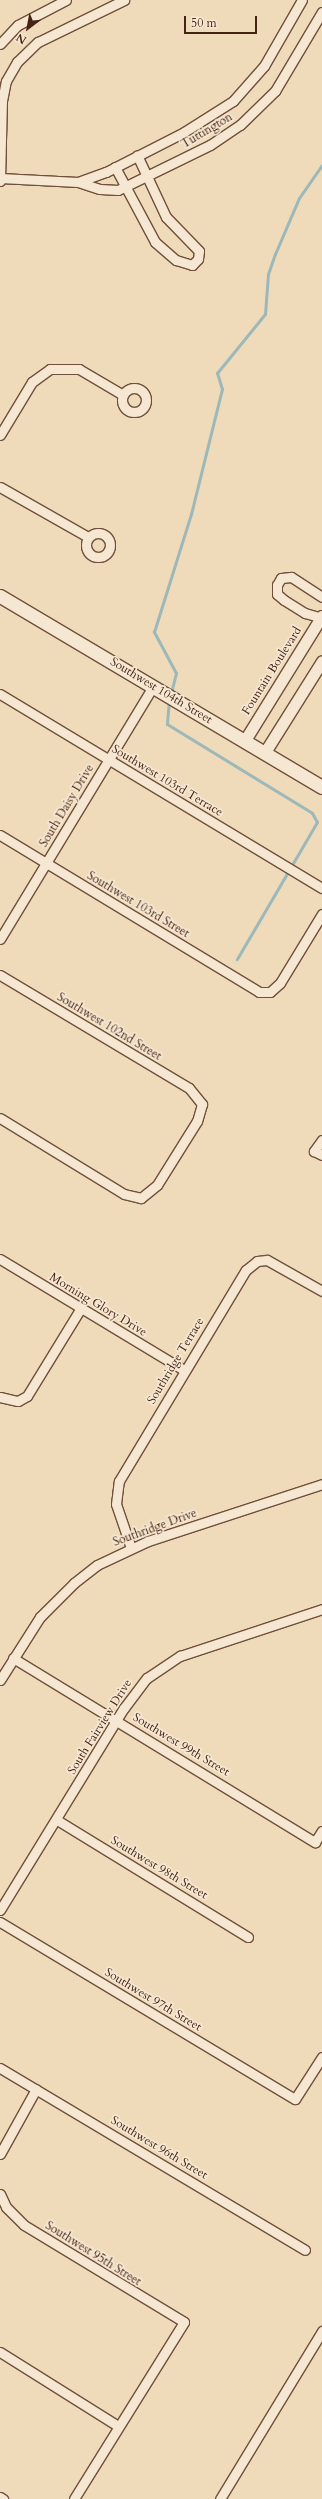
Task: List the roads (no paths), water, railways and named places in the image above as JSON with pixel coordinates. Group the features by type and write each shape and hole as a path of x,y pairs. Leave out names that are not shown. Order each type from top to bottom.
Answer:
{"main road":[{"name":"Southwest 104th Street","path":"0,596 322,787"}],"street":[{"path":"0,44 18,25 66,0"},
{"path":"0,181 2,101 6,81 17,62 38,42 124,0"},
{"name":"Tuttington","path":"78,182 114,167 201,123 244,91 264,66 302,0"},
{"name":"Tuttington","path":"0,178 78,182 108,191 126,188 210,145 252,115 279,85 322,12"},
{"path":"114,167 155,242 176,260 192,265 198,259 199,250 166,217 137,155"},
{"path":"0,435 32,382 50,369 80,369 123,395"},
{"path":"0,486 88,537"},
{"path":"322,597 291,577 281,578 277,584 277,594 284,600 322,617"},
{"name":"Fountain Boulevard","path":"245,740 322,617"},
{"path":"265,752 322,661"},
{"name":"South Daisy Drive","path":"0,939 109,760 159,689"},
{"name":"Southwest 103rd Terrace","path":"0,694 322,888"},
{"name":"Southwest 103rd Street","path":"0,835 252,989 265,992 280,983 322,914"},
{"name":"Southwest 102nd Street","path":"0,975 189,1088 202,1104 197,1121 157,1185 145,1197 124,1194 0,1118"},
{"path":"318,1153 322,1140"},
{"name":"Morning Glory Drive","path":"0,1259 184,1370"},
{"name":"Southridge Terrace","path":"131,1548 118,1512 116,1490 126,1467 184,1370 253,1263 273,1262 322,1291"},
{"path":"0,1397 18,1402 26,1396 81,1308"},
{"name":"Southridge Drive","path":"0,1680 33,1627 60,1596 98,1565 131,1548 322,1484"},
{"name":"South Fairview Drive","path":"0,1910 117,1721 147,1678 171,1660 322,1609"},
{"name":"Southwest 99th Street","path":"13,1658 315,1842 322,1831"},
{"name":"Southwest 98th Street","path":"57,1820 248,1937"},
{"name":"Southwest 97th Street","path":"0,1922 295,2099 322,2056"},
{"name":"Southwest 96th Street","path":"0,2068 305,2250"},
{"path":"0,2154 36,2089"},
{"name":"Southwest 95th Street","path":"0,2194 6,2207 24,2225 184,2322 118,2426"},
{"path":"220,2499 322,2331"},
{"path":"0,2352 118,2426 74,2499"}],"waterway":[{"path":"171,693 176,673 154,632 191,514 222,389 217,373 265,314 268,274 275,254 299,198 322,165"},
{"path":"169,700 167,724 312,813 317,822 237,959"}]}
